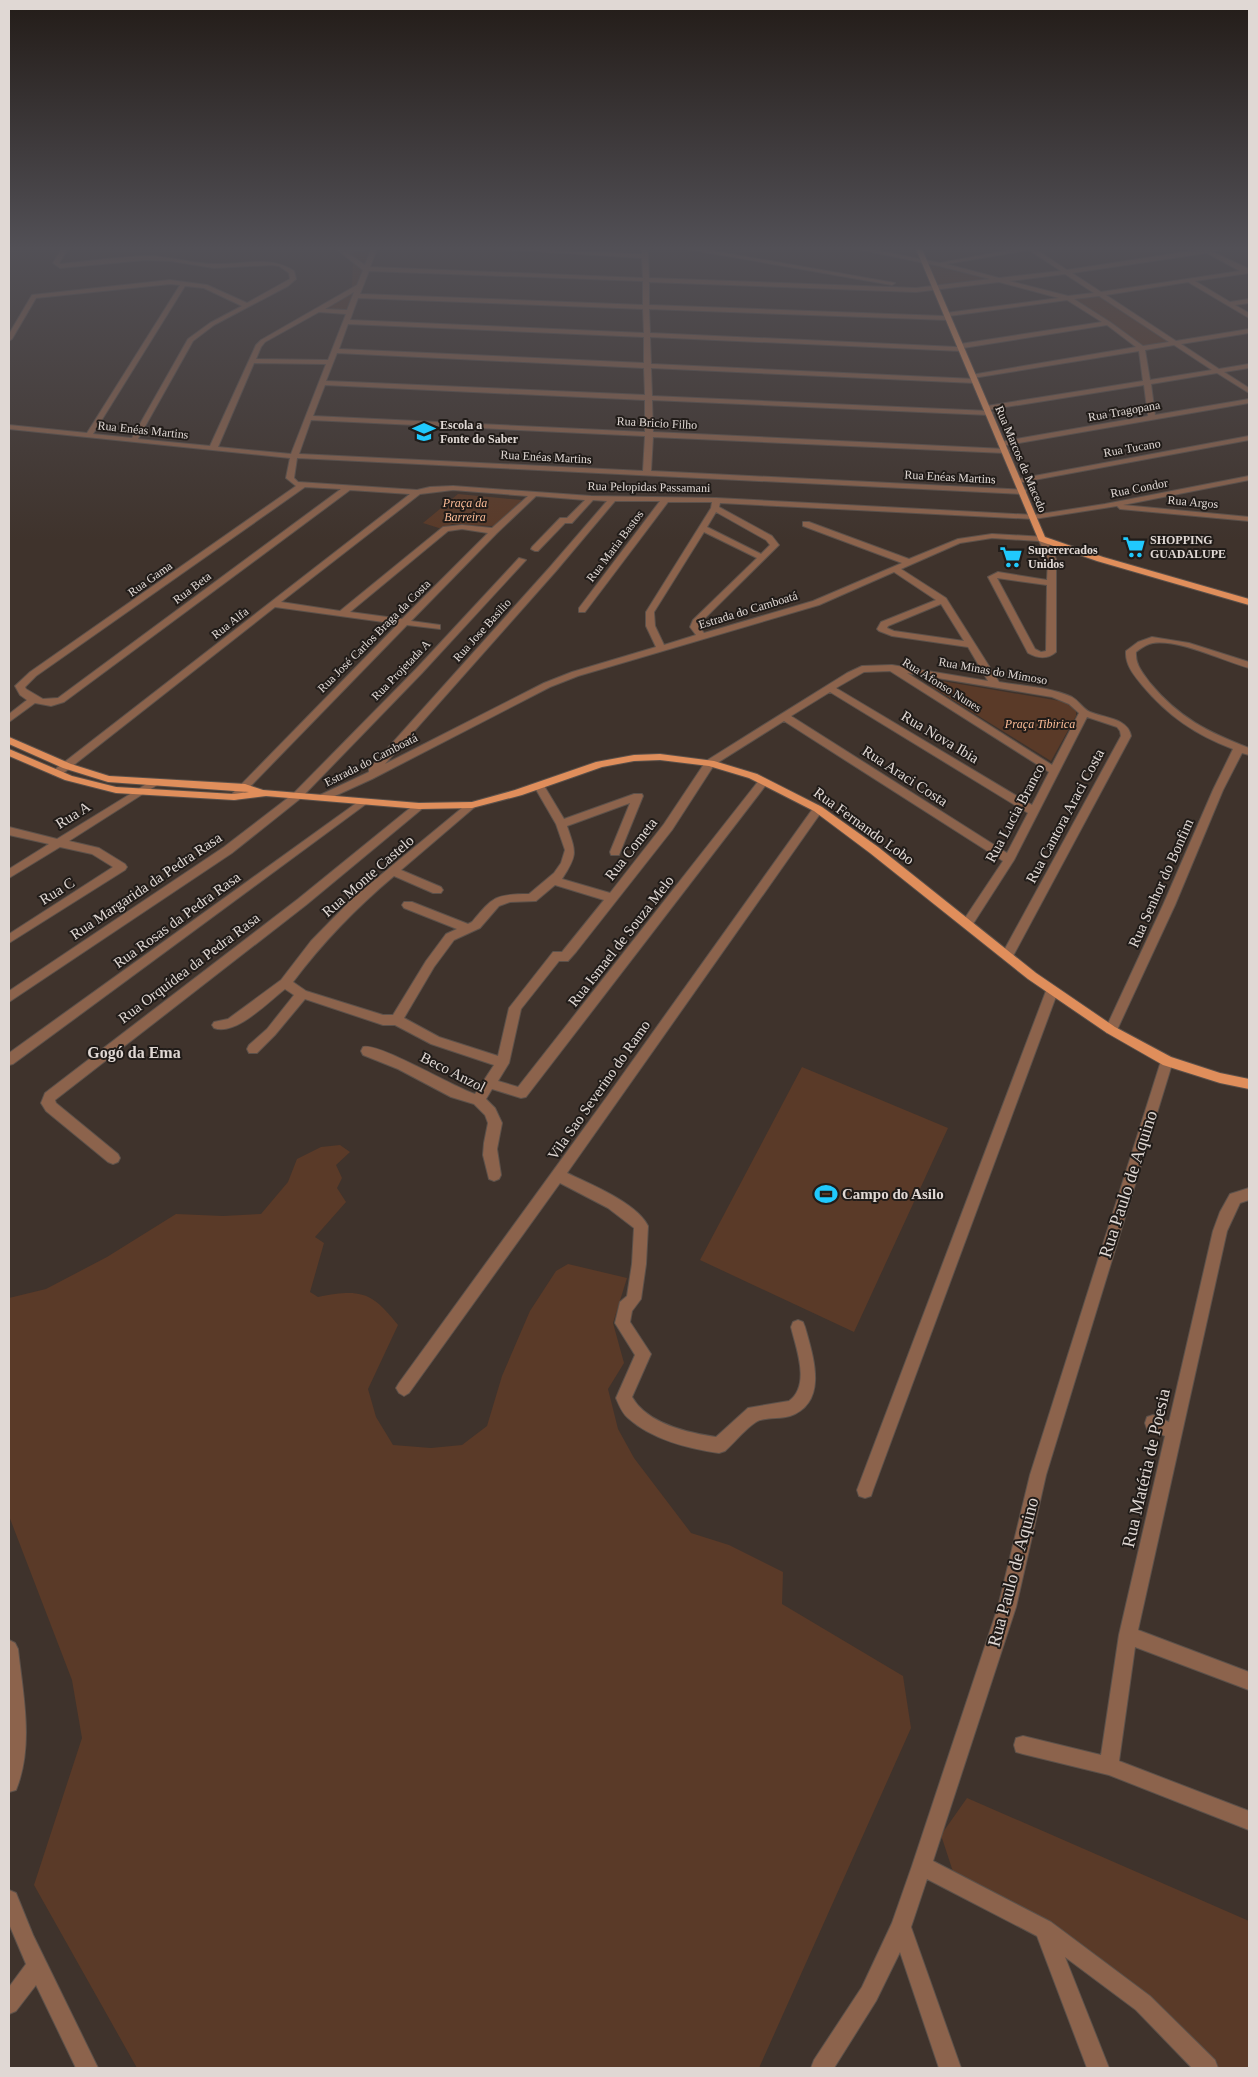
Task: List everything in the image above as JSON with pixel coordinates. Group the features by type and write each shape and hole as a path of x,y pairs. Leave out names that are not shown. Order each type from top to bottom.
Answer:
{"main road":[{"name":"Rua Marcos de Macedo","path":"961,347 1042,539"},
{"name":"Estrada do Camboatá","path":"1042,539 1100,559 1249,602"},
{"name":"Estrada do Camboatá","path":"9,740 67,766 108,779 244,787 266,793 322,798"},
{"name":"Estrada do Camboatá","path":"9,752 57,773 103,788 138,792 234,796 266,793"},
{"name":"Rua Fernando Lobo","path":"322,798 419,806 472,805 539,786 600,764 634,758 660,757 710,763 764,781 818,809 874,850 1052,991 1111,1030 1167,1061 1220,1078 1249,1084"}],"street":[{"path":"89,435 145,346"},
{"path":"134,440 187,346"},
{"path":"213,449 258,346"},
{"path":"302,486 296,484 290,478 294,456 336,346"},
{"path":"646,346 649,434 647,473"},
{"path":"935,346 968,346"},
{"path":"1138,346 1142,349 1152,418"},
{"path":"334,351 974,379 1159,346"},
{"path":"1181,346 1249,391"},
{"path":"251,361 330,362"},
{"path":"322,383 988,410 1249,366"},
{"name":"Rua Tragopana","path":"1004,448 1152,418 1249,401"},
{"name":"Rua Bricio Filho","path":"308,418 1004,448"},
{"name":"Rua Enéas Martins","path":"9,427 294,456 1023,492"},
{"name":"Rua Tucano","path":"1018,481 1249,438"},
{"name":"Rua Condor","path":"1034,517 1105,506 1249,478"},
{"name":"Rua Pelopidas Passamani","path":"302,486 417,492 430,489 452,488 592,498 667,498 716,504 1034,517"},
{"name":"Rua Gama","path":"35,699 24,695 20,690 20,686 33,674 302,486"},
{"name":"Rua Beta","path":"35,699 48,704 62,700 349,487"},
{"name":"Rua Alfa","path":"57,773 417,492"},
{"name":"Rua José Carlos Braga da Costa","path":"234,796 494,531 534,495"},
{"path":"536,549 563,520 569,521 592,498"},
{"name":"Rua Jose Basilio","path":"368,777 553,569 613,498"},
{"name":"Rua Maria Bastos","path":"582,610 667,498"},
{"path":"661,648 650,628 648,620 650,612 716,504 772,540 774,547 696,622 694,627 702,637"},
{"name":"Rua Argos","path":"1105,506 1249,519"},
{"path":"806,524 908,562"},
{"path":"343,613 446,529 462,527 494,531"},
{"path":"703,528 762,557"},
{"name":"Estrada do Camboatá","path":"322,798 368,777 547,685 575,674 816,603 939,548 968,538 992,536 1042,539"},
{"path":"1042,539 1052,559 1052,583 1051,652 1042,656 1031,651 992,578 998,575 1052,583"},
{"name":"Rua Projetada A","path":"297,796 522,560"},
{"path":"894,568 943,600 996,684"},
{"path":"943,600 884,624 882,629 892,634 970,645"},
{"path":"274,604 437,626"},
{"path":"1244,750 1190,727 1168,710 1134,668 1130,659 1131,651 1141,644 1153,640 1205,650 1249,665"},
{"name":"Rua Minas do Mimoso","path":"892,668 1062,696 1080,707 1084,713"},
{"name":"Rua Afonso Nunes","path":"710,763 862,669 892,668 1054,771"},
{"name":"Rua Nova Ibia","path":"830,688 1033,812"},
{"path":"9,719 35,699"},
{"name":"Rua Lucia Branco","path":"967,924 1009,860 1084,713"},
{"name":"Rua Cantora Araci Costa","path":"1007,956 1126,736 1125,730 1120,725 1084,713"},
{"name":"Rua Araci Costa","path":"786,717 1009,860"},
{"name":"Rua Senhor do Bonfim","path":"1111,1030 1169,905 1218,790 1244,750"},
{"name":"Rua Cometa","path":"503,1063 515,1008 557,955 564,958 572,949 668,827 710,763"},
{"name":"Rua Ismael de Souza Melo","path":"489,1083 521,1094 764,781"},
{"name":"Rua A","path":"9,874 153,782"},
{"path":"397,1020 430,964 450,937 476,925 495,903 510,898 532,898 554,880 566,863 570,850 561,824 539,786"},
{"name":"Rua Margarida da Pedra Rasa","path":"9,997 228,850 297,796"},
{"path":"561,824 638,796 614,852"},
{"name":"Rua Rosas da Pedra Rasa","path":"9,1060 362,802"},
{"name":"Rua Monte Castelo","path":"218,1025 231,1024 285,982 315,944 357,901 472,805"},
{"name":"Rua Orquídea da Pedra Rasa","path":"113,1158 50,1107 48,1103 50,1096 302,902 419,806"},
{"name":"Vila Sao Severino do Ramo","path":"404,1388 818,809"},
{"path":"9,831 57,843"},
{"name":"Rua C","path":"9,939 122,867 95,851 57,843"},
{"path":"394,872 437,890"},
{"path":"554,880 564,885 612,898"},
{"path":"408,905 467,928"},
{"path":"285,982 302,994 383,1020 397,1020 435,1041 503,1063 478,1100"},
{"path":"865,1490 1052,991"},
{"path":"254,1049 271,1032 302,994"},
{"name":"Beco Anzol","path":"367,1051 402,1065 456,1092 478,1100 490,1112 494,1123 490,1137 489,1162 494,1175"},
{"name":"Rua Paulo de Aquino","path":"822,2068 869,1994 901,1927 922,1866 1007,1606 1038,1476 1167,1061"},
{"path":"558,1175 634,1218 641,1226 639,1264 634,1299 625,1307 622,1323 643,1354 624,1398 634,1413 660,1427 700,1443 719,1446 754,1413 778,1411 798,1404 806,1390 808,1373 798,1328"},
{"name":"Rua Matéria de Poesia","path":"1109,1766 1128,1635 1220,1231 1235,1198 1249,1194"},
{"path":"1153,1423 1174,1432"},
{"path":"1128,1635 1249,1681"},
{"path":"9,1649 16,1716 16,1753 9,1783"},
{"path":"1023,1745 1109,1766 1249,1820"},
{"path":"922,1866 1044,1929 1143,2003 1206,2068"},
{"path":"9,1900 82,2065"},
{"path":"901,1927 950,2068"},
{"path":"1044,1929 1098,2068"},
{"path":"9,2004 37,1966"}],"green space":[{"name":"Praça da Barreira","path":"458,494 522,500 497,525 493,526 452,524 442,529 423,523"},
{"name":"Praça Tibirica","path":"930,679 1066,702 1076,708 1076,716 1051,761 932,687 929,683"},
{"name":"Campo do Asilo","path":"802,1067 948,1128 854,1332 700,1260"},
{"path":"340,1145 350,1152 336,1165 342,1178 337,1188 346,1202 315,1237 324,1243 310,1292 318,1297 344,1293 364,1295 380,1305 398,1325 368,1389 376,1417 393,1445 431,1448 462,1445 487,1426 502,1376 530,1311 556,1271 568,1264 627,1278 613,1323 624,1363 608,1389 618,1429 634,1458 691,1533 729,1545 783,1572 782,1604 903,1676 911,1728 759,2068 137,2068 34,1885 82,1738 72,1680 9,1516 9,1298 46,1289 107,1257 176,1214 223,1216 261,1214 288,1182 297,1159 321,1147"},
{"path":"967,1798 1249,1921 1249,2068 1207,2068 1143,2003 957,1884 941,1835"}],"place":[{"name":"Escola a Fonte do Saber","path":"424,432"},
{"name":"SHOPPING GUADALUPE","path":"1134,547"},
{"name":"Superercados Unidos","path":"1011,557"},
{"name":"Campo do Asilo","path":"826,1194"}],"district":[{"name":"Gogó da Ema","path":"134,1052"}]}
